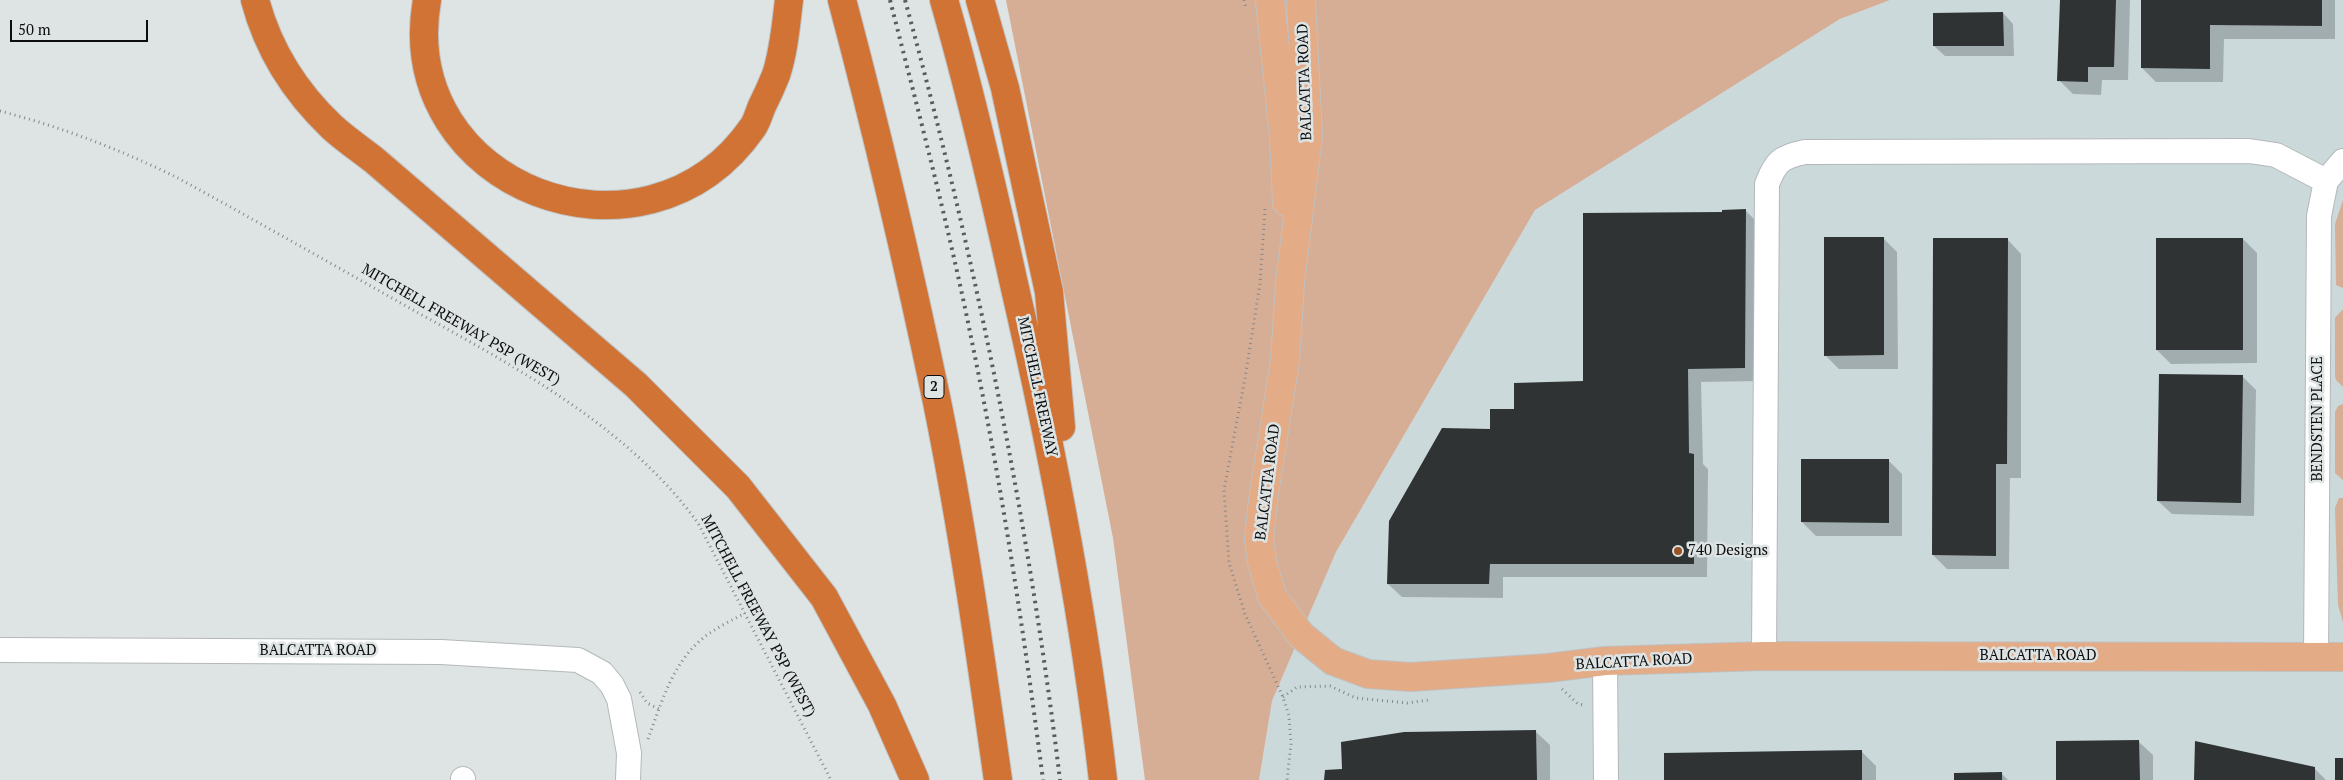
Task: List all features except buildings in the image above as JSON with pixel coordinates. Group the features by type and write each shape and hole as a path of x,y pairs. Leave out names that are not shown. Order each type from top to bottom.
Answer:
{"highway":[{"path":"255,0 274,51 291,80 332,127 374,160 636,385 738,487 824,597 882,705 915,780"},
{"path":"427,0 424,17 424,50 429,73 448,120 464,140 488,163 532,191 555,199 601,206 630,205 659,198 696,182 734,149 754,125 776,74 788,0"},
{"name":"2","path":"842,0 874,119 936,398 962,539 998,780"},
{"name":"MITCHELL FREEWAY","path":"944,0 964,69 1038,388 1074,576 1104,780"},
{"path":"980,0 1005,88 1049,292 1074,576"}],"main road":[{"name":"BALCATTA ROAD","path":"1270,0 1276,38 1284,137 1290,284"},
{"name":"BALCATTA ROAD","path":"1301,0 1308,136 1290,284 1285,361 1263,500 1260,540 1262,562 1272,596 1301,635 1333,661 1368,674 1411,677 1548,668 1605,661 1764,656 2343,657"}],"street":[{"path":"1764,656 1768,184 1774,166 1786,156 1815,152 2249,151 2276,155 2326,181 2343,161"},
{"name":"BENDSTEN PLACE","path":"2316,657 2319,216 2326,181"},
{"name":"BALCATTA ROAD","path":"0,650 441,652 572,659 588,664 602,673 612,686 618,699 629,753 628,780"},
{"path":"1605,661 1606,780"}],"path":[{"name":"MITCHELL FREEWAY PSP (WEST)","path":"0,111 70,131 176,176 518,368 596,423 631,451 680,499 705,535 831,780"},
{"path":"629,753 644,752 663,699 675,673 690,651 711,632 746,613"},
{"path":"1283,697 1297,687 1330,686"}],"shaded area":[{"path":"1006,0 1890,0 1840,19 1535,210 1336,552 1272,701 1259,780 1145,780 1113,538"},
{"path":"1890,0 2343,0 2343,780 1259,780 1272,701 1336,552 1535,210 1840,19"},
{"path":"2343,200 2343,288 2336,285 2335,224"},
{"path":"2343,309 2343,387 2336,380 2335,376 2335,318"},
{"path":"2343,404 2343,480 2335,473 2335,412 2338,406"},
{"path":"2339,498 2343,498 2343,622 2338,605 2335,508"}],"railway":[{"path":"890,0 944,213 983,396 1012,560 1043,780"},
{"path":"905,0 954,193 997,387 1032,583 1060,780"}],"place":[{"name":"740 Designs","path":"1678,551"}]}
